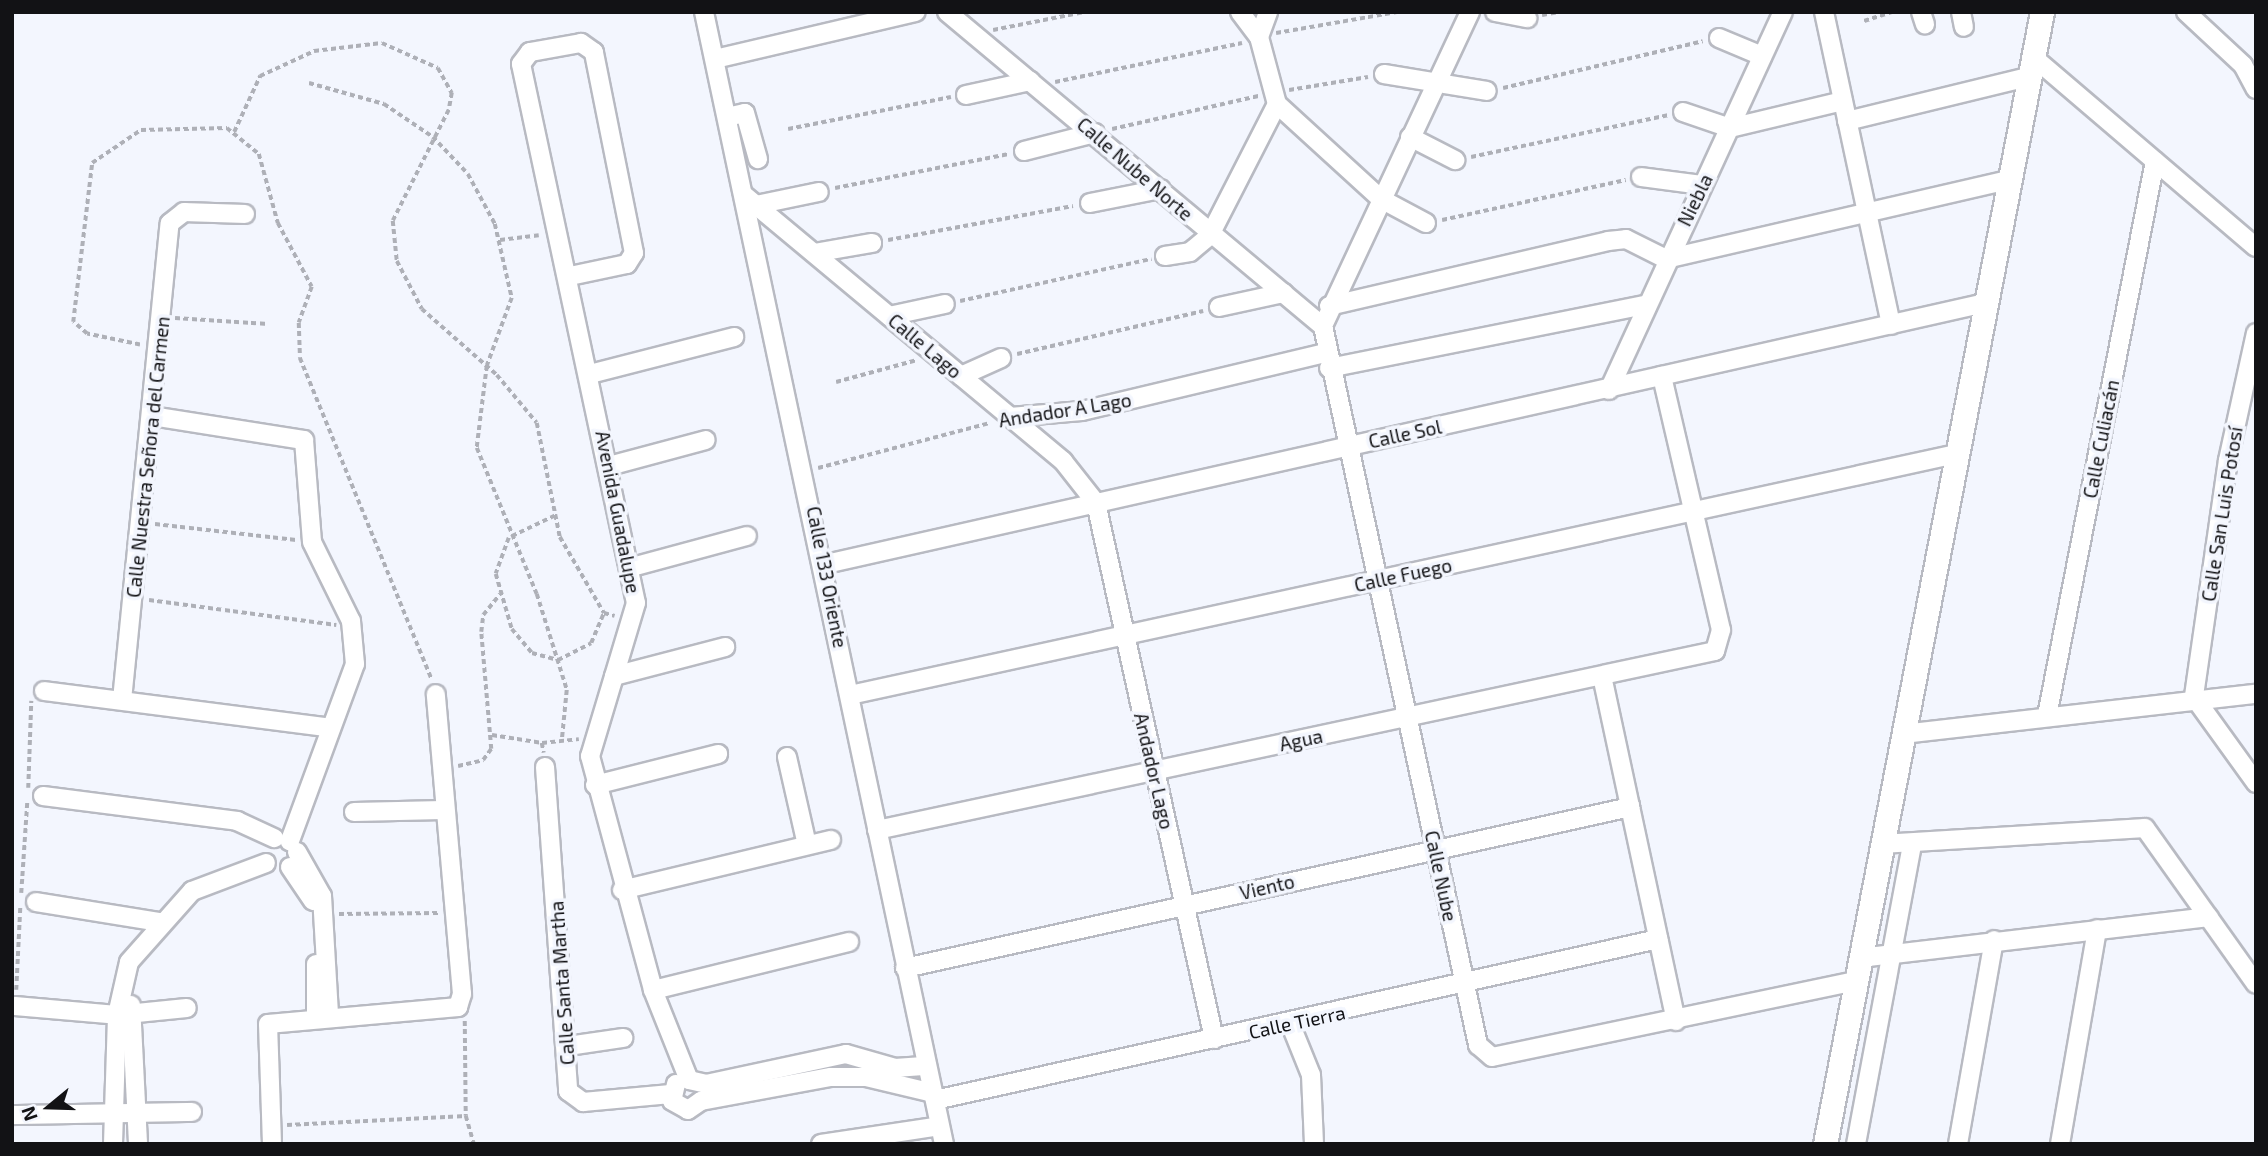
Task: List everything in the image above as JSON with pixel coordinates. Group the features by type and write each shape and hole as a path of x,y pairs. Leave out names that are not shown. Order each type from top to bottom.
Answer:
{"main road":[{"path":"1825,1144 2042,12"}],"street":[{"name":"Calle 133 Oriente","path":"704,12 727,117 750,200 826,564 905,968 942,1135"},
{"path":"715,59 916,12"},
{"name":"Calle Nube Norte","path":"947,12 1095,133 1210,235 1323,326"},
{"path":"1240,12 1259,37 1275,98 1381,200 1426,223"},
{"path":"1259,37 1268,12"},
{"path":"1323,326 1329,306 1470,12"},
{"path":"1494,12 1527,19"},
{"name":"Niebla","path":"1609,390 1644,304 1783,12"},
{"path":"1824,12 1891,325"},
{"path":"2186,12 2242,65 2256,89"},
{"path":"1718,38 1762,56"},
{"name":"Avenida Guadalupe","path":"570,276 627,264 634,253 590,45 525,56 521,64 570,276 632,567 634,620 592,737 595,785 622,890 653,990 689,1080"},
{"path":"1847,121 2030,67 2155,161 2256,247"},
{"path":"1384,74 1437,80 1487,92"},
{"path":"966,94 1035,85"},
{"path":"1165,256 1190,252 1210,235 1275,98"},
{"path":"1683,112 1730,128 1843,101"},
{"path":"727,117 745,113 758,159"},
{"path":"1024,151 1095,133"},
{"path":"1410,137 1455,160"},
{"name":"Calle Culiacán","path":"2047,716 2155,161"},
{"path":"1641,177 1702,185"},
{"path":"1329,306 1608,241 1626,239 1667,259 1867,215 2008,180"},
{"path":"1090,203 1161,189"},
{"path":"750,200 819,192"},
{"name":"Calle Lago","path":"750,200 1063,461 1096,503"},
{"name":"Calle Nuestra Señora del Carmen","path":"122,700 174,215 245,214"},
{"path":"814,253 872,243"},
{"path":"1219,307 1283,293"},
{"name":"Calle Sol","path":"826,564 1609,390 1985,303"},
{"path":"889,316 945,304"},
{"name":"Andador A Lago","path":"1010,417 1082,411 1327,360 1644,304"},
{"name":"Calle Nube","path":"1323,326 1327,360 1478,1045 1492,1057 1676,1021 1856,981"},
{"name":"Calle San Luis Potosí","path":"2194,696 2228,460 2256,332"},
{"path":"590,374 734,337"},
{"path":"961,376 1001,358"},
{"path":"1662,376 1697,512"},
{"path":"152,416 304,440 313,542 353,627 355,664 288,849 274,869 266,863 265,849 288,849"},
{"path":"609,466 706,440"},
{"name":"Calle Fuego","path":"850,695 1956,454"},
{"name":"Andador Lago","path":"1096,503 1214,1039"},
{"name":"Agua","path":"877,831 1715,651 1721,643 1697,512"},
{"path":"632,567 747,536"},
{"path":"614,676 724,647"},
{"path":"1602,676 1676,1021"},
{"path":"44,691 331,728"},
{"path":"1903,734 2194,696 2256,694"},
{"path":"272,1144 268,1024 323,1016 458,1007 462,994 443,810 436,695"},
{"path":"2194,696 2256,783"},
{"path":"595,785 718,754"},
{"path":"787,757 807,845"},
{"name":"Calle Santa Martha","path":"545,767 572,1099 673,1099"},
{"path":"43,796 237,821 288,849 316,880 326,914 323,1016"},
{"name":"Viento","path":"905,968 1630,807"},
{"path":"354,811 443,810"},
{"path":"1882,844 1912,845 2145,828 2256,984"},
{"path":"622,890 831,840"},
{"path":"1856,1144 1912,845"},
{"path":"288,849 307,887 316,915 323,1016"},
{"path":"138,1144 141,1115 124,986 129,962 160,922 213,878 266,863"},
{"path":"36,902 160,922"},
{"path":"1860,958 1994,940 2209,917"},
{"path":"2060,1144 2097,929"},
{"name":"Calle Tierra","path":"934,1096 1290,1023 1658,939"},
{"path":"1958,1144 1994,940"},
{"path":"653,990 849,942"},
{"path":"15,1006 126,1015 187,1008"},
{"path":"113,1144 118,1116 126,1015"},
{"path":"1290,1023 1311,1075 1314,1144"},
{"path":"568,1046 623,1038"},
{"path":"927,1066 895,1068 857,1056 836,1055 706,1084 689,1080 673,1099 688,1110 701,1101 854,1076 934,1096"},
{"path":"854,1076 857,1056"},
{"path":"12,1115 118,1116 192,1112"},
{"path":"821,1144 942,1135"}],"path":[{"path":"974,34 1084,12"},
{"path":"1035,85 1259,37 1398,12"},
{"path":"1864,21 1892,12"},
{"path":"1487,92 1718,38"},
{"path":"234,132 254,89 284,60 382,43 438,68 452,93 393,221 397,261 422,309 487,366 537,423 555,516 604,613"},
{"path":"1095,133 1384,74"},
{"path":"309,83 384,104 433,137 468,174 500,240 512,298 487,366 477,448 567,690 562,741"},
{"path":"789,129 966,94"},
{"path":"1455,160 1683,112"},
{"path":"159,349 87,334 73,322 92,163 141,130 234,132 259,154 278,223 313,287 299,323 300,358 374,553 419,639 436,695"},
{"path":"819,192 1024,151"},
{"path":"1426,223 1641,177"},
{"path":"872,243 1090,203"},
{"path":"500,240 560,232"},
{"path":"945,304 1165,256"},
{"path":"1001,358 1219,307"},
{"path":"163,318 268,324"},
{"path":"836,382 935,355"},
{"name":"Andador A Lago","path":"805,471 1010,417"},
{"path":"555,516 509,538 496,574 512,629 532,653 558,660 591,643 604,613"},
{"path":"141,522 313,542"},
{"path":"442,770 483,760 492,735 481,632 483,615 500,594"},
{"path":"133,598 353,627"},
{"path":"604,613 634,620"},
{"path":"15,1006 32,689 44,691"},
{"path":"492,735 542,743 592,737"},
{"path":"542,743 545,767"},
{"path":"326,914 453,914"},
{"path":"458,1007 465,1022 466,1116 474,1144"},
{"path":"271,1125 466,1116"}]}
